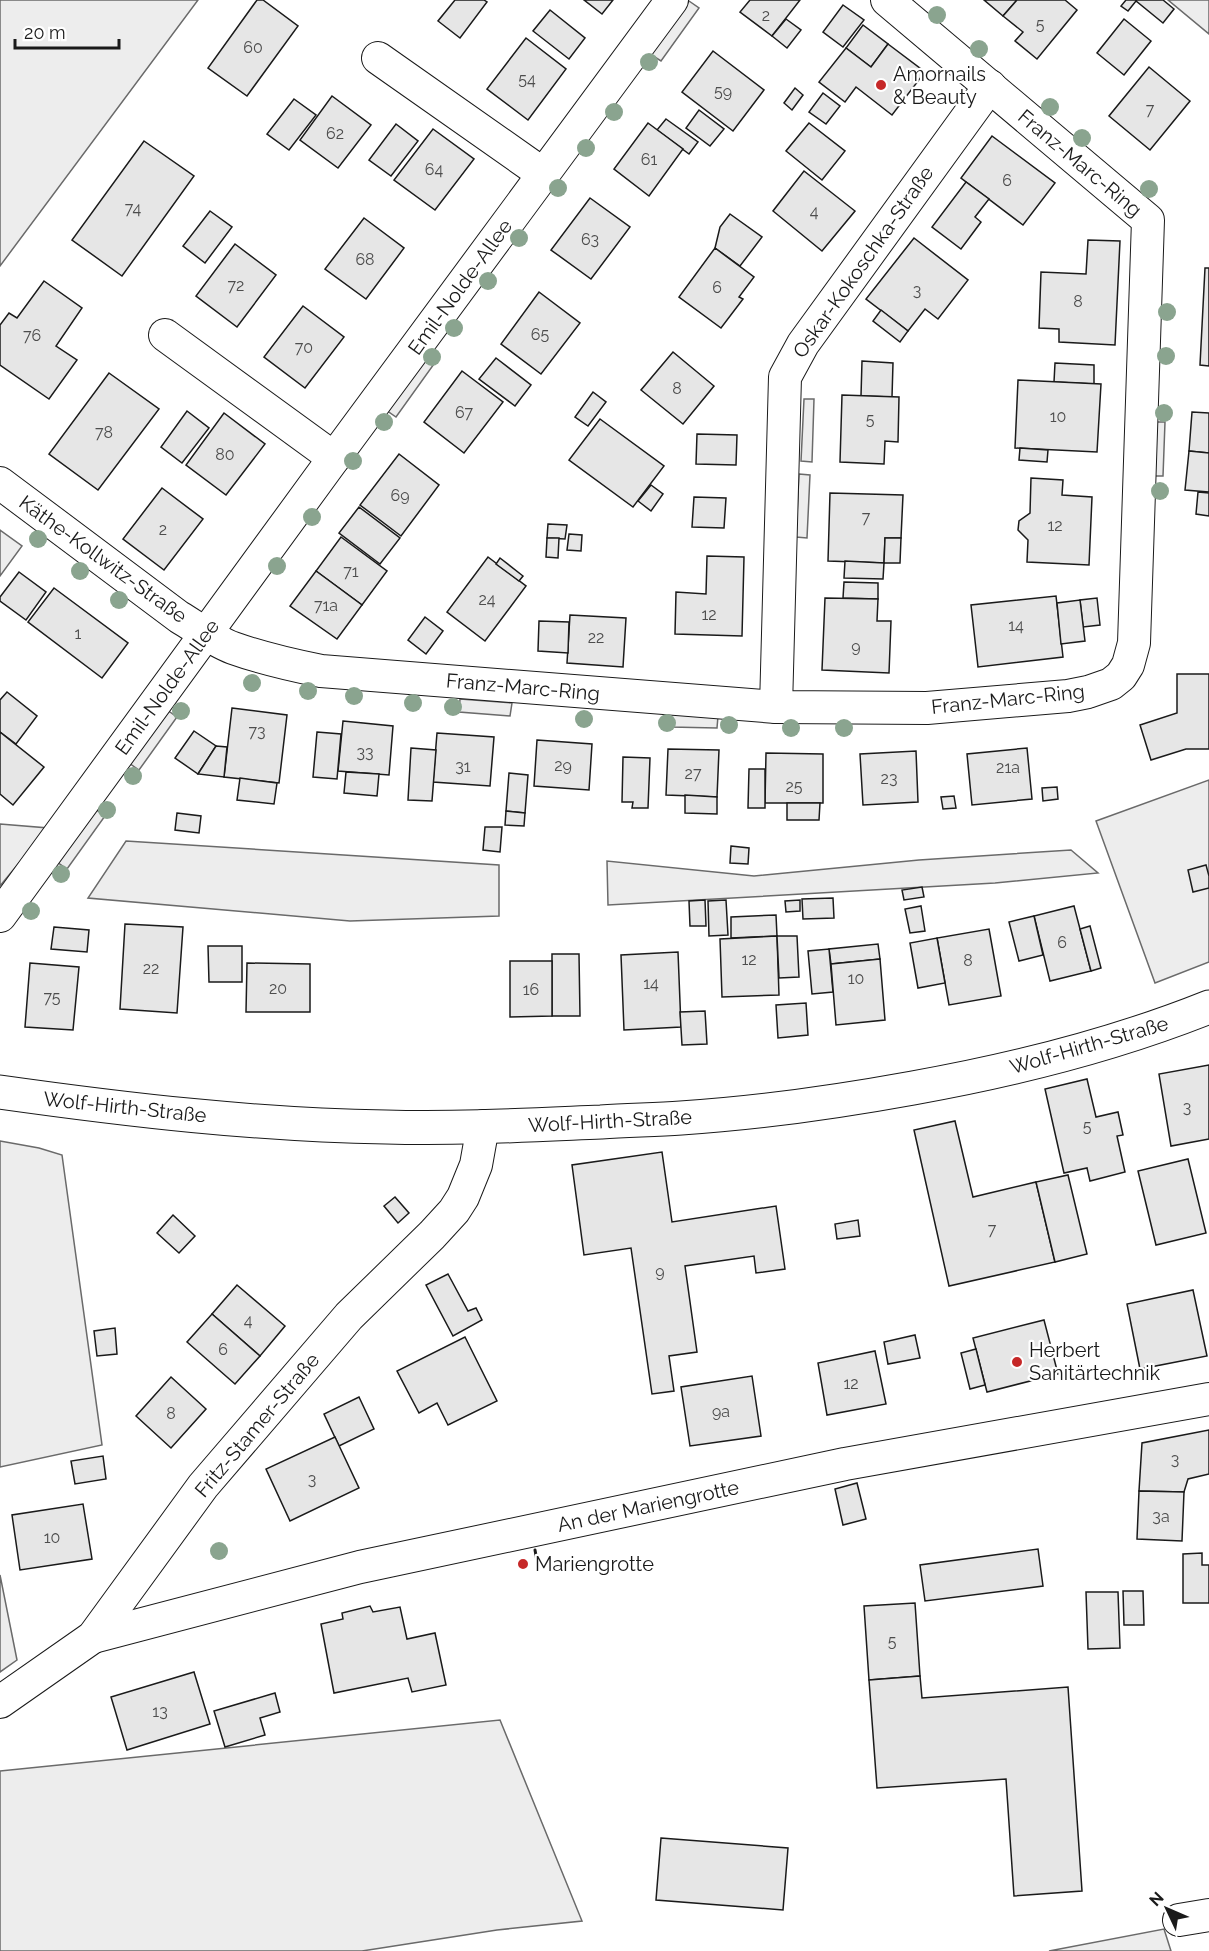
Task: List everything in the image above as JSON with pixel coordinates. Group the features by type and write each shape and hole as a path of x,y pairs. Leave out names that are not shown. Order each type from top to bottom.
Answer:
{"street":[{"name":"Emil-Nolde-Allee","path":"0,916 672,0"},
{"name":"Franz-Marc-Ring","path":"206,633 231,647 276,661 321,671 776,707 927,708 1068,696 1111,684 1121,676 1128,665 1134,643 1148,220 887,0"},
{"path":"378,57 543,174"},
{"name":"Oskar-Kokoschka-Straße","path":"776,707 785,376 802,344 990,86"},
{"path":"165,335 334,458"},
{"name":"Käthe-Kollwitz-Straße","path":"0,483 179,617 206,633"},
{"name":"Wolf-Hirth-Straße","path":"0,1092 174,1114 290,1124 387,1127 483,1126 681,1118 771,1110 855,1099 966,1078 1075,1053 1209,1007"},
{"name":"Fritz-Stamer-Straße","path":"0,1702 93,1637 203,1486 349,1316 454,1211 476,1165 483,1126"},
{"name":"An der Mariengrotte","path":"93,1637 371,1564 845,1464 1209,1399"}],"shaded area":[{"path":"0,0 198,0 0,266"},
{"path":"1168,0 1209,0 1209,34"},
{"path":"689,1 699,8 661,61 650,54"},
{"path":"424,357 434,364 396,417 386,410"},
{"path":"804,399 814,399 812,462 801,461"},
{"path":"1152,422 1165,422 1163,476 1150,476"},
{"path":"799,474 810,475 807,538 796,537"},
{"path":"0,530 22,546 0,576"},
{"path":"460,699 512,703 510,716 459,712"},
{"path":"167,710 177,717 139,770 129,763"},
{"path":"670,714 718,716 717,728 670,727"},
{"path":"1209,780 1209,962 1155,983 1096,821"},
{"path":"95,809 105,816 67,869 57,862"},
{"path":"0,824 48,828 0,886"},
{"path":"126,841 499,865 499,916 350,921 88,898"},
{"path":"1071,850 1098,873 995,883 608,905 607,861 754,876 919,860"},
{"path":"0,1141 62,1155 102,1445 0,1467"},
{"path":"0,1575 17,1660 0,1672"},
{"path":"500,1720 582,1921 497,1930 362,1951 0,1951 0,1771"},
{"path":"1164,1929 1171,1951 1049,1951"}],"building":[{"path":"257,0 263,0 298,26 247,96 208,68"},
{"path":"455,0 484,0 487,2 460,38 438,21"},
{"path":"584,0 613,0 602,14"},
{"path":"750,0 800,0 772,36 740,12"},
{"path":"984,0 1017,0 1003,16"},
{"path":"1017,0 1065,0 1077,10 1037,59 1015,41 1023,32 1003,16"},
{"path":"1126,0 1163,0 1174,9 1163,23 1136,1 1128,11 1121,6"},
{"path":"843,5 864,20 843,47 823,32"},
{"path":"550,10 585,38 569,59 533,31"},
{"path":"786,19 801,30 787,48 772,36"},
{"path":"1124,19 1151,41 1124,75 1097,53"},
{"path":"863,25 888,44 871,67 846,48"},
{"path":"526,38 566,69 528,120 487,89"},
{"path":"888,44 925,72 892,115 856,87 845,102 819,82 846,48 871,67"},
{"path":"713,51 764,90 733,131 682,92"},
{"path":"1149,67 1190,101 1150,150 1109,116"},
{"path":"795,88 803,95 792,110 784,103"},
{"path":"823,93 840,106 826,124 809,112"},
{"path":"332,96 371,125 338,168 300,140"},
{"path":"294,99 316,115 289,150 267,134"},
{"path":"699,110 724,129 710,146 686,128"},
{"path":"666,119 698,142 689,154 657,130"},
{"path":"648,123 683,149 649,196 614,169"},
{"path":"809,123 845,151 822,180 786,151"},
{"path":"396,124 418,141 391,176 369,160"},
{"path":"433,129 474,159 435,210 394,180"},
{"path":"992,136 1055,183 1023,225 961,178"},
{"path":"144,141 194,176 122,276 72,240"},
{"path":"804,171 855,211 822,251 773,211"},
{"path":"966,182 989,199 975,217 981,222 961,249 932,227"},
{"path":"590,198 630,227 591,279 551,250"},
{"path":"210,211 232,227 205,263 183,246"},
{"path":"730,214 762,237 740,266 715,248 720,227"},
{"path":"364,218 404,248 366,299 325,269"},
{"path":"914,238 968,280 938,319 925,309 908,331 866,299"},
{"path":"1088,240 1120,241 1115,345 1059,342 1059,329 1039,328 1041,272 1086,274"},
{"path":"235,244 276,275 237,327 196,296"},
{"path":"715,248 754,277 739,297 743,299 721,328 679,297"},
{"path":"1205,268 1209,268 1209,366 1200,365"},
{"path":"44,281 82,308 56,346 77,360 49,399 0,365 0,325 9,313 17,318"},
{"path":"539,292 580,323 541,374 501,344"},
{"path":"303,306 344,337 305,388 264,357"},
{"path":"881,310 908,331 900,342 873,321"},
{"path":"673,352 714,386 683,424 641,390"},
{"path":"496,358 531,385 515,406 479,379"},
{"path":"862,361 893,363 892,397 861,396"},
{"path":"1055,363 1094,365 1094,384 1054,382"},
{"path":"462,371 503,402 464,453 424,422"},
{"path":"109,373 159,409 98,490 49,454"},
{"path":"1018,380 1101,384 1097,452 1015,448"},
{"path":"593,392 606,402 588,426 575,417"},
{"path":"842,395 899,397 898,442 885,441 884,464 840,462"},
{"path":"187,411 209,428 182,463 161,447"},
{"path":"1192,412 1209,413 1209,453 1189,451"},
{"path":"224,413 265,444 226,495 186,465"},
{"path":"600,419 664,466 633,507 569,460"},
{"path":"697,434 737,435 736,465 696,464"},
{"path":"1020,448 1048,450 1047,462 1019,460"},
{"path":"1189,451 1209,453 1209,492 1185,490"},
{"path":"399,454 439,485 401,536 360,505"},
{"path":"1031,478 1063,480 1062,495 1092,497 1089,565 1027,562 1028,540 1018,530 1019,521 1030,513"},
{"path":"651,485 663,494 651,511 638,501"},
{"path":"162,488 203,519 164,570 123,539"},
{"path":"1198,492 1209,493 1209,516 1196,514"},
{"path":"830,493 903,495 901,538 885,538 884,563 828,561"},
{"path":"694,497 726,498 724,528 692,527"},
{"path":"359,507 400,538 380,564 339,533"},
{"path":"548,524 567,525 565,539 547,538"},
{"path":"569,534 582,535 581,551 567,550"},
{"path":"341,537 387,571 362,605 316,571"},
{"path":"547,538 559,538 558,558 546,557"},
{"path":"885,538 901,538 900,563 884,563"},
{"path":"707,556 744,557 742,636 675,634 676,592 706,594"},
{"path":"488,557 526,586 485,641 447,612"},
{"path":"500,558 523,576 519,581 496,564"},
{"path":"845,561 884,563 883,579 844,578"},
{"path":"316,571 362,605 337,639 290,606"},
{"path":"19,572 46,592 26,620 0,601 0,597"},
{"path":"844,582 878,583 878,599 843,598"},
{"path":"54,588 128,643 102,678 28,622"},
{"path":"1056,596 1063,657 978,667 971,605"},
{"path":"825,598 878,599 877,621 891,621 889,673 822,670"},
{"path":"1097,598 1100,625 1083,627 1080,600"},
{"path":"1080,600 1085,641 1061,644 1057,603"},
{"path":"570,615 626,618 623,667 567,663"},
{"path":"425,617 443,631 426,654 408,640"},
{"path":"539,621 569,622 568,653 538,651"},
{"path":"1177,674 1209,674 1209,749 1186,749 1151,760 1140,725 1177,713"},
{"path":"7,692 37,716 16,744 0,732 0,700"},
{"path":"232,708 287,715 279,783 224,777"},
{"path":"343,721 393,726 389,775 338,771"},
{"path":"194,731 216,746 198,774 175,758"},
{"path":"0,732 44,767 13,805 0,794"},
{"path":"317,732 341,734 337,779 313,777"},
{"path":"437,733 494,737 490,786 433,782"},
{"path":"537,740 592,744 589,790 534,786"},
{"path":"216,746 227,747 224,777 198,774"},
{"path":"411,748 436,750 432,801 408,800"},
{"path":"1027,748 1032,799 972,805 967,754"},
{"path":"668,749 719,750 717,797 666,795"},
{"path":"916,751 918,802 863,805 860,754"},
{"path":"766,753 823,754 823,803 765,803"},
{"path":"623,757 650,758 648,808 632,808 633,802 622,802"},
{"path":"749,769 765,769 765,808 748,808"},
{"path":"346,772 379,774 377,796 344,793"},
{"path":"509,773 528,775 525,813 506,811"},
{"path":"240,778 277,783 274,804 237,800"},
{"path":"1057,787 1058,799 1043,801 1042,788"},
{"path":"685,795 717,797 717,814 685,813"},
{"path":"954,796 956,808 943,809 941,797"},
{"path":"787,803 820,803 819,820 787,820"},
{"path":"506,811 525,813 524,826 505,825"},
{"path":"177,813 201,816 199,833 175,830"},
{"path":"485,827 502,827 500,852 483,850"},
{"path":"731,846 749,848 748,864 730,863"},
{"path":"1206,865 1209,888 1193,892 1188,870"},
{"path":"922,887 924,897 904,900 902,890"},
{"path":"833,898 834,918 803,919 802,899"},
{"path":"705,900 706,926 690,926 689,901"},
{"path":"726,900 728,935 709,936 708,901"},
{"path":"800,900 800,911 786,912 785,901"},
{"path":"921,906 925,931 910,933 905,909"},
{"path":"1074,906 1091,971 1050,981 1034,916"},
{"path":"776,915 777,936 731,938 731,917"},
{"path":"1034,916 1043,955 1019,961 1009,922"},
{"path":"125,924 183,927 177,1013 120,1009"},
{"path":"1090,926 1101,968 1091,971 1080,929"},
{"path":"54,927 89,930 87,952 51,949"},
{"path":"989,929 1001,996 949,1005 937,938"},
{"path":"777,936 779,995 722,997 720,939"},
{"path":"777,936 797,936 799,977 779,978"},
{"path":"937,938 945,983 918,988 910,943"},
{"path":"878,944 880,959 831,964 829,949"},
{"path":"208,946 242,946 242,982 209,982"},
{"path":"829,949 833,992 812,994 808,951"},
{"path":"678,952 681,1027 624,1030 621,955"},
{"path":"552,954 579,954 580,1016 552,1016"},
{"path":"880,959 885,1020 836,1025 831,964"},
{"path":"510,961 552,961 552,1016 510,1017"},
{"path":"30,963 79,967 73,1030 25,1027"},
{"path":"247,963 310,964 310,1012 246,1012"},
{"path":"806,1003 808,1035 778,1038 776,1005"},
{"path":"705,1011 707,1044 682,1045 680,1012"},
{"path":"1209,1065 1209,1139 1171,1146 1159,1074"},
{"path":"1087,1079 1096,1117 1118,1112 1123,1135 1117,1136 1125,1172 1090,1181 1087,1168 1064,1173 1045,1089"},
{"path":"955,1121 973,1197 1036,1182 1055,1262 949,1286 914,1130"},
{"path":"662,1152 672,1222 776,1206 785,1269 756,1273 754,1256 685,1266 697,1352 669,1356 674,1391 652,1394 631,1248 584,1255 572,1165"},
{"path":"1188,1159 1206,1233 1156,1245 1138,1171"},
{"path":"1068,1175 1087,1254 1055,1262 1036,1182"},
{"path":"395,1197 409,1213 398,1223 384,1206"},
{"path":"173,1215 195,1236 179,1253 157,1233"},
{"path":"858,1220 860,1236 837,1239 835,1224"},
{"path":"448,1274 468,1311 476,1308 482,1320 453,1336 426,1285"},
{"path":"237,1285 285,1326 260,1356 212,1314"},
{"path":"1193,1290 1207,1356 1140,1369 1127,1304"},
{"path":"212,1314 260,1356 235,1384 187,1342"},
{"name":"Herbert Sanitärtechnik","path":"1044,1320 1058,1374 987,1392 973,1338"},
{"path":"115,1328 117,1354 97,1356 94,1331"},
{"path":"915,1335 920,1358 888,1364 884,1342"},
{"path":"465,1337 497,1401 448,1425 437,1403 419,1413 397,1371"},
{"path":"976,1349 985,1385 970,1389 961,1353"},
{"path":"875,1351 886,1404 827,1415 818,1363"},
{"path":"752,1376 761,1436 690,1446 681,1387"},
{"path":"171,1377 206,1409 171,1448 136,1416"},
{"path":"359,1397 374,1429 339,1446 324,1414"},
{"path":"1209,1430 1209,1474 1188,1479 1184,1492 1139,1491 1142,1443"},
{"path":"335,1437 359,1488 290,1521 266,1469"},
{"path":"103,1456 106,1479 75,1484 71,1461"},
{"path":"857,1483 866,1519 843,1525 835,1489"},
{"path":"1139,1491 1184,1492 1182,1541 1137,1539"},
{"path":"83,1504 92,1559 20,1570 12,1515"},
{"path":"1038,1549 1043,1586 925,1601 920,1565"},
{"path":"1202,1553 1202,1565 1209,1565 1209,1603 1183,1603 1183,1554"},
{"path":"1123,1591 1143,1591 1144,1625 1124,1625"},
{"path":"1086,1592 1118,1592 1120,1648 1088,1649"},
{"path":"915,1603 920,1676 869,1680 864,1606"},
{"path":"370,1606 373,1612 400,1607 407,1639 435,1633 446,1685 412,1692 408,1678 334,1693 321,1624 343,1619 342,1613"},
{"path":"194,1672 210,1724 127,1750 111,1697"},
{"path":"920,1676 922,1698 1068,1687 1082,1891 1014,1896 1006,1779 877,1788 869,1680"},
{"path":"275,1693 280,1712 260,1718 265,1735 225,1747 214,1711"},
{"path":"661,1838 788,1848 783,1910 656,1900"}],"wall":[{"path":"535,1550 538,1567"}],"place":[{"name":"Amornails & Beauty","path":"881,85"},
{"name":"Herbert Sanitärtechnik","path":"1017,1362"},
{"name":"Mariengrotte","path":"523,1564"}]}
